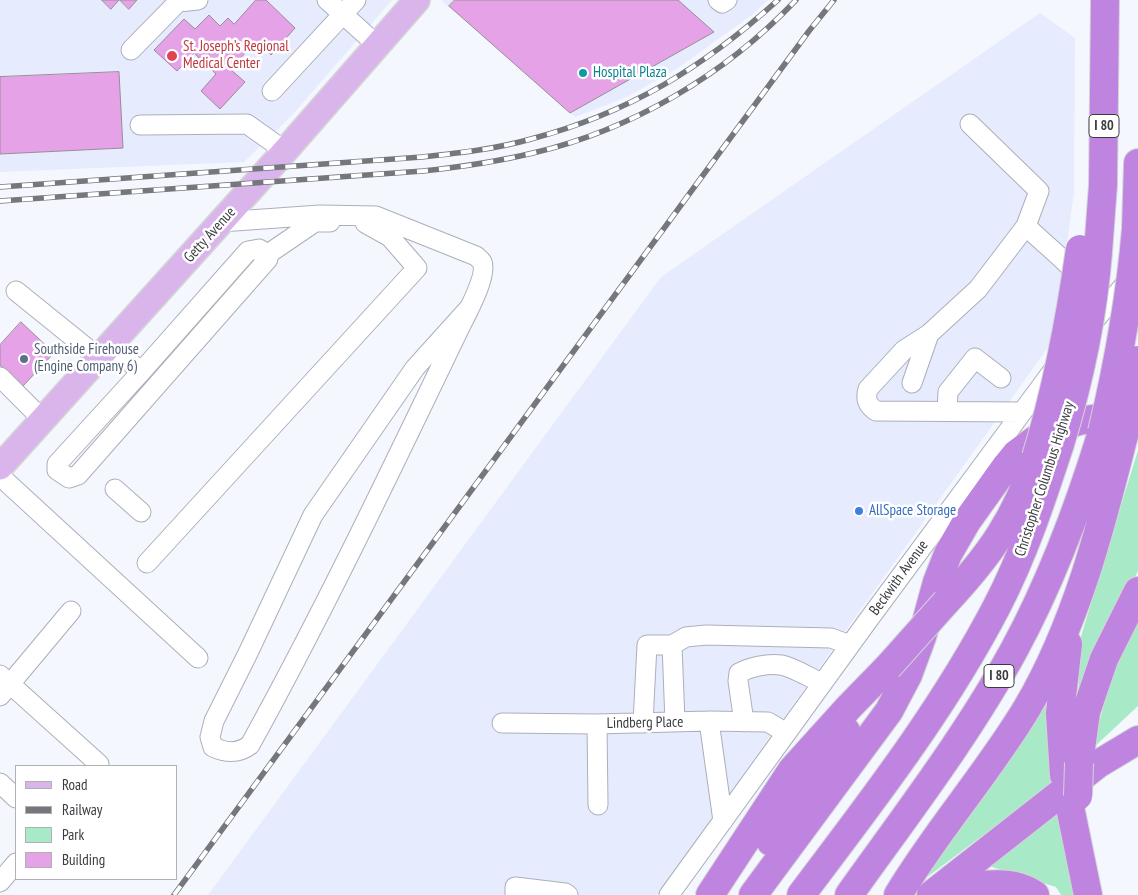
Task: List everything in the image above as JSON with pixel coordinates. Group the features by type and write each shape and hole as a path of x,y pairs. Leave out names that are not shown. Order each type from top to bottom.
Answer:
{"highway":[{"name":"Christopher Columbus Highway","path":"801,895 921,732 973,649 997,606 1036,517 1060,444 1087,335 1092,301 1089,251 1102,185 1104,0"},
{"name":"I 80","path":"849,895 964,732 1014,649 1057,562 1075,515 1129,417 1122,343 1136,229 1138,163"},
{"path":"710,895 792,770 980,565 1006,527 1018,505 1036,457 1056,388 1089,251"},
{"path":"898,895 1006,740 1044,675 1076,600 1106,505 1129,417 1138,360"},
{"path":"753,895 888,711 908,675 922,637 937,582 948,554 967,521 1007,465 1016,454 1035,440 1054,430 1079,421 1105,417 1129,417"},
{"path":"1077,780 1086,712 1104,659 1138,591"},
{"path":"1076,600 1064,665 1060,713 1077,780 1082,862 1088,895"},
{"path":"736,895 888,667"},
{"path":"933,895 1077,780 1137,735"},
{"path":"933,895 962,888 997,885 1019,888 1035,895"}],"main road":[{"name":"Getty Avenue","path":"0,468 285,151 417,0"}],"street":[{"path":"130,50 178,2 198,0"},
{"path":"327,0 377,46"},
{"path":"272,91 356,0"},
{"path":"718,0 722,3 727,0"},
{"path":"140,125 247,124 285,151"},
{"path":"970,124 1039,191 1026,226 978,289 929,334 904,350 868,389 866,396 869,406 876,411 1022,412"},
{"path":"221,222 320,215 376,216 476,256 482,263 483,274 470,307 349,555 250,745 244,750 229,753 221,751 213,747 210,737 214,721 313,515 415,368 470,307"},
{"path":"147,563 417,268 390,237 366,223 315,222 268,254 268,259 78,475 69,478 57,470 57,464 248,251 259,249 268,254"},
{"path":"1026,226 1072,268 1105,308"},
{"name":"Beckwith Avenue","path":"669,895 784,734 1052,370 1138,268"},
{"path":"16,291 144,368 160,383"},
{"path":"1075,344 1109,324 1134,322 1138,324"},
{"path":"912,383 929,334"},
{"path":"947,411 948,392 975,358 1001,378"},
{"path":"0,377 42,420"},
{"path":"0,476 198,658"},
{"path":"116,490 141,512"},
{"path":"71,611 3,685 98,765"},
{"path":"643,723 647,645 672,645 686,637 706,636 831,638 850,644"},
{"path":"672,645 675,722"},
{"path":"744,722 738,681 739,673 747,669 782,665 822,683"},
{"path":"709,721 723,821"},
{"name":"Lindberg Place","path":"502,723 768,722 784,734"},
{"path":"597,724 598,805"},
{"path":"0,783 15,797"},
{"path":"0,882 15,864"},
{"path":"515,895 515,887 565,893 568,895"}],"shaded area":[{"name":"St. Joseph’s Regional Medical Center","path":"0,0 392,0 294,113 244,162 0,172"},
{"name":"Hospital Plaza","path":"441,0 768,0 753,14 681,66 627,97 575,117"},
{"path":"1040,13 1075,38 1074,192 1054,339 657,895 208,895 661,277"}],"green space":[{"path":"1138,450 1138,571 1093,669 1079,717 1078,646"},
{"path":"1138,618 1138,706 1091,750 1112,677"},
{"path":"1058,677 1059,778 926,878"},
{"path":"1060,809 1080,895 1061,895 1056,887 989,866"}],"building":[{"path":"102,0 119,0 111,9"},
{"path":"120,0 137,0 129,9"},
{"path":"256,0 266,0 295,28 271,55 262,46 255,53 250,48 230,69 245,82 220,109 201,91 216,74 194,53 177,71 154,50 184,19 195,29 209,15 220,26 228,18 234,24"},
{"name":"Hospital Plaza","path":"455,0 678,0 714,32 570,113 449,6"},
{"path":"119,72 123,148 0,154 0,77"},
{"name":"Southside Firehouse (Engine Company 6)","path":"21,322 54,353 23,386 0,365 0,345"}],"railway":[{"path":"0,187 422,157 477,150 518,142 601,116 664,85 722,46 778,0"},
{"path":"0,201 423,171 478,164 533,153 570,143 606,130 675,96 739,52 769,27 796,0"},
{"path":"174,895 809,31 834,0"}],"place":[{"name":"St. Joseph’s Regional Medical Center","path":"172,56"},
{"name":"Hospital Plaza","path":"583,73"},
{"name":"Southside Firehouse (Engine Company 6)","path":"24,359"},
{"name":"AllSpace Storage","path":"859,511"}]}
